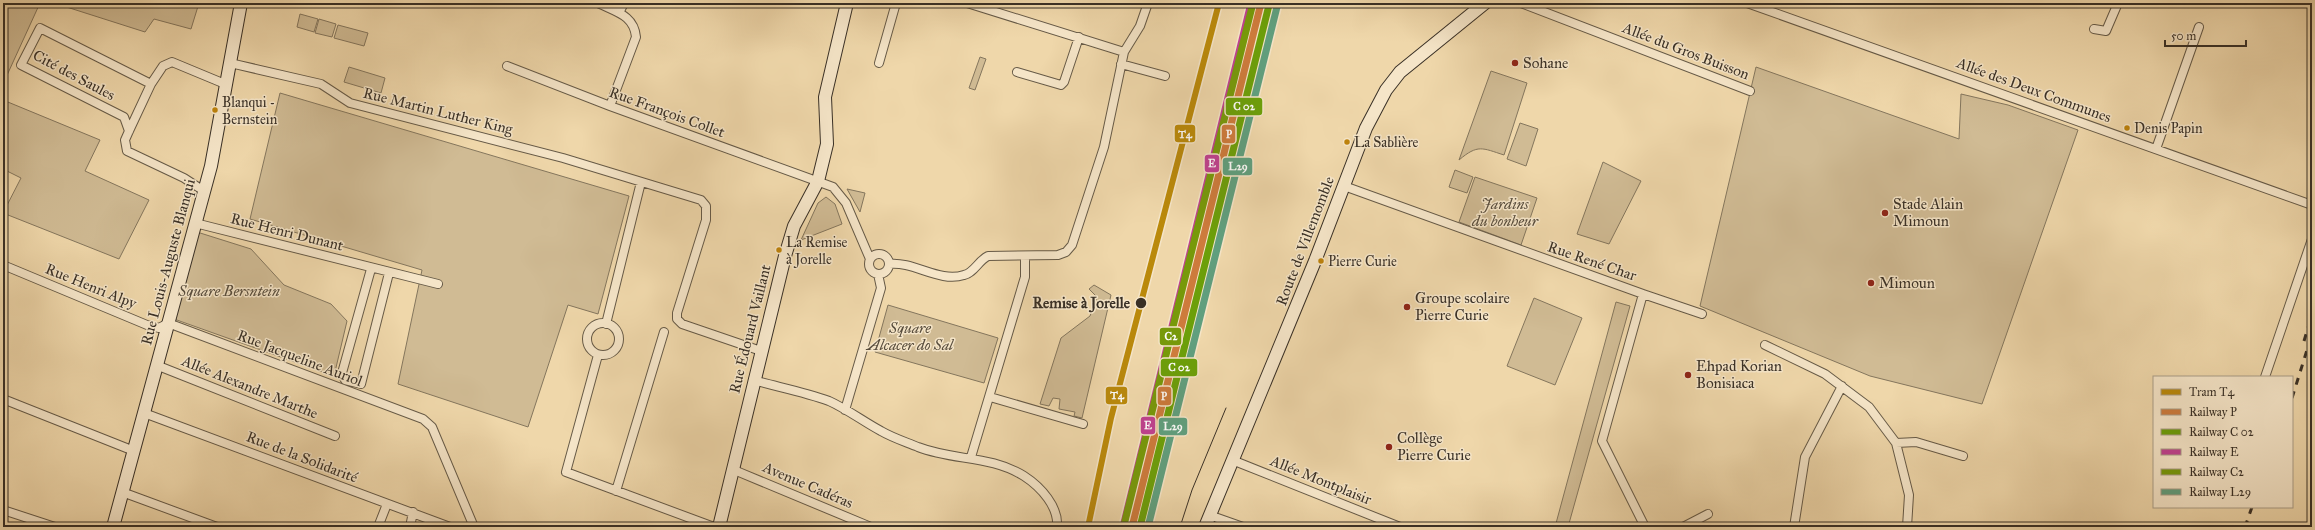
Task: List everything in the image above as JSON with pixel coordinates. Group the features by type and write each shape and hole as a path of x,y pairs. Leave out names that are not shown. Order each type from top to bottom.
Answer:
{"street":[{"name":"Rue Louis-Auguste Blanqui","path":"113,527 211,166 241,3"},
{"path":"598,3 630,19 635,26 636,37 610,106"},
{"path":"619,13 624,3"},
{"name":"Rue Édouard Vaillant","path":"719,527 734,470 753,380 794,226 818,181 827,144 824,103 826,90 847,3"},
{"path":"879,63 896,3"},
{"path":"967,3 1124,52"},
{"path":"889,264 901,262 942,275 960,276 966,275 981,260 988,256 1058,256 1066,252 1072,245 1104,147 1124,52 1140,26 1148,3"},
{"name":"Route de Villemomble","path":"1205,527 1280,345 1366,128 1392,82 1400,72 1485,3"},
{"name":"Allée du Gros Buisson","path":"1521,3 1750,91"},
{"name":"Allée des Deux Communes","path":"1746,3 2312,205"},
{"path":"2094,29 2106,31 2118,3"},
{"path":"2156,149 2199,27"},
{"name":"Cité des Saules","path":"128,131 124,117 21,65 40,28 151,84"},
{"path":"1017,72 1061,85 1064,82 1079,37"},
{"path":"204,191 184,178 127,151 125,140 151,84 163,66 172,62 225,84"},
{"name":"Rue Martin Luther King","path":"230,63 321,84 350,103 564,158 701,200 706,206 706,220 677,313 677,319 682,324 761,351"},
{"path":"1121,64 1165,76"},
{"name":"Rue François Collet","path":"507,66 610,106 834,187 841,194 870,259"},
{"path":"606,324 641,182"},
{"name":"Rue René Char","path":"1344,186 1643,294 1602,441 1645,527"},
{"name":"Rue Henri Dunant","path":"195,223 371,269 438,284"},
{"path":"2265,376 2312,239"},
{"path":"845,410 881,288 878,274 870,268 870,259 876,254 883,255 889,264"},
{"path":"971,457 1025,277 1025,256"},
{"path":"878,274 887,270 889,264"},
{"name":"Rue Henri Alpy","path":"3,265 147,325 159,328 168,323"},
{"path":"371,269 342,373 345,380 355,384 361,384 390,273"},
{"path":"1643,294 1702,314"},
{"name":"Rue Jacqueline Auriol","path":"168,323 423,419 432,427 474,527"},
{"path":"606,324 617,331 618,343 611,354 598,355 589,347 588,335 595,326 606,324"},
{"path":"616,491 664,332"},
{"path":"1765,345 1824,374 1869,407 1896,443 1908,495 1907,527"},
{"path":"598,355 566,472 714,527"},
{"name":"Allée Alexandre Marthe","path":"156,365 335,436"},
{"path":"753,380 829,401 883,432 918,447 962,458 971,457 1007,467 1026,477 1047,496 1058,517 1057,527"},
{"path":"1794,527 1805,457 1842,386"},
{"path":"990,397 1083,424"},
{"path":"3,399 134,451"},
{"name":"Rue de la Solidarité","path":"144,413 450,527"},
{"path":"1896,443 1916,442 1963,456"},
{"name":"Allée Montplaisir","path":"1232,460 1400,527"},
{"name":"Avenue Cadéras","path":"734,470 871,527"},
{"path":"122,492 217,527"},
{"path":"378,527 387,504"},
{"path":"3,510 55,527"},
{"path":"410,527 413,512"},
{"path":"1683,527 1708,514"},
{"path":"1209,515 1243,527"}],"green space":[{"path":"3,3 40,3 3,84"},
{"path":"54,3 199,3 191,29 154,19 145,32"},
{"path":"300,14 318,19 314,32 297,27"},
{"path":"319,19 336,24 332,37 315,33"},
{"path":"338,25 368,33 364,46 334,38"},
{"path":"980,57 986,59 975,90 969,88"},
{"path":"349,67 385,78 381,93 344,82"},
{"name":"Stade Alain Mimoun","path":"1756,67 1959,139 1961,94 2008,105 2078,130 1982,404 1870,376 1700,306"},
{"path":"1491,71 1527,83 1504,155 1485,149 1480,149 1471,151 1459,160"},
{"path":"280,93 629,196 598,314 568,305 528,427 398,384 422,270 250,219"},
{"path":"3,100 100,140 85,171 149,200 119,259 3,213 21,178 3,169"},
{"path":"1520,123 1538,129 1526,166 1507,159"},
{"path":"1603,162 1641,181 1609,244 1577,234"},
{"path":"1455,170 1473,177 1467,193 1449,187"},
{"name":"Jardins du bonheur","path":"1475,177 1537,198 1521,245 1459,222"},
{"path":"847,189 865,193 860,212"},
{"path":"826,197 835,204 842,224 801,240 818,203"},
{"name":"Square Bersntein","path":"197,232 251,249 284,285 331,304 347,321 334,376 174,319"},
{"path":"1094,285 1111,295 1082,418 1074,416 1075,412 1059,409 1060,399 1053,398 1049,406 1040,404 1061,338 1090,316 1097,297 1089,289"},
{"path":"1534,298 1582,318 1555,385 1507,366"},
{"path":"1616,302 1630,306 1568,527 1555,527"},
{"name":"Square Alcacer do Sal","path":"888,305 998,338 984,383 875,352"}],"tram line":[{"name":"T4","path":"1088,527 1111,418 1219,3"},
{"path":"1180,527 1192,490 1226,408"}],"railway":[{"path":"2304,341 2312,315"},
{"path":"2293,395 2312,334"},
{"path":"2245,527 2252,508"}],"rail line":[{"name":"E","path":"1123,527 1251,3"},
{"name":"C2","path":"1124,525 1253,3"},
{"name":"P","path":"1132,527 1261,3"},
{"name":"L29","path":"1148,527 1277,7"}],"transit line":[{"path":"1140,527 1269,5"}],"place":[{"name":"Sohane","path":"1515,63"},
{"name":"Blanqui - Bernstein","path":"215,110"},
{"name":"Denis Papin","path":"2127,128"},
{"name":"La Sablière","path":"1347,142"},
{"name":"Stade Alain Mimoun","path":"1885,213"},
{"name":"La Remise à Jorelle","path":"779,250"},
{"name":"Pierre Curie","path":"1321,261"},
{"name":"Mimoun","path":"1871,283"},
{"name":"Remise à Jorelle","path":"1141,303"},
{"name":"Groupe scolaire Pierre Curie","path":"1407,307"},
{"name":"Ehpad Korian Bonisiaca","path":"1688,375"},
{"name":"Collège Pierre Curie","path":"1389,447"}]}
